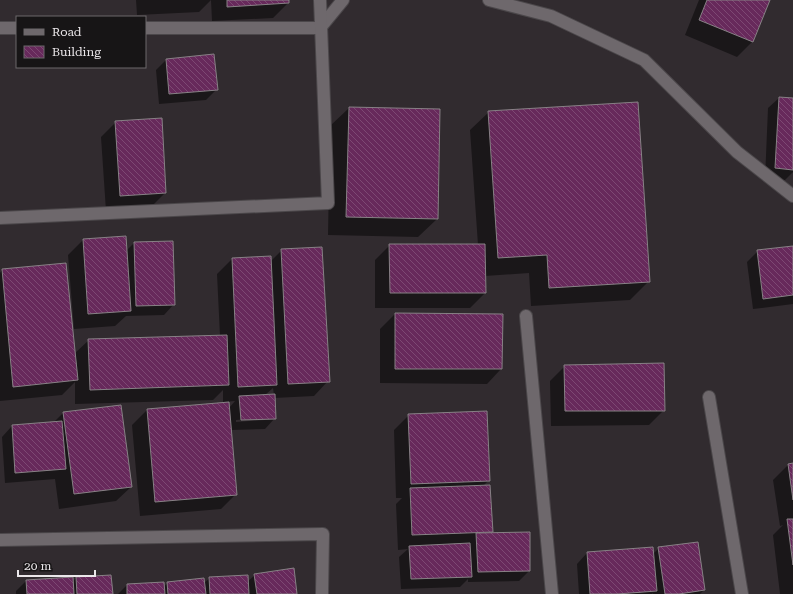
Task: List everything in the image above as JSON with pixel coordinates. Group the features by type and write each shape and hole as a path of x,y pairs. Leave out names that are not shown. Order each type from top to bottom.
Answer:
{"street":[{"path":"0,218 328,203 320,0"},
{"path":"320,28 343,0"},
{"path":"489,0 551,16 644,60 737,152 793,196"},
{"path":"0,28 16,28"},
{"path":"146,28 320,28"},
{"path":"526,316 552,594"},
{"path":"709,397 742,594"},
{"path":"0,540 323,534 322,594"}],"building":[{"path":"227,0 289,0 289,3 227,7"},
{"path":"707,0 770,0 753,42 699,20"},
{"path":"214,54 218,90 169,94 166,59"},
{"path":"779,97 793,98 793,170 775,168"},
{"path":"638,102 650,282 549,288 547,255 498,258 488,111"},
{"path":"349,107 440,109 438,219 346,217"},
{"path":"162,118 166,193 120,196 115,121"},
{"path":"126,236 131,311 88,314 83,239"},
{"path":"173,241 175,305 136,306 134,242"},
{"path":"389,244 485,244 486,293 390,293"},
{"path":"793,246 793,295 763,299 757,250"},
{"path":"322,247 330,382 288,384 281,249"},
{"path":"271,256 277,385 238,387 232,258"},
{"path":"66,263 78,380 13,387 2,269"},
{"path":"395,313 503,314 502,369 395,369"},
{"path":"227,335 229,385 90,390 88,339"},
{"path":"664,363 665,411 565,411 564,365"},
{"path":"275,394 276,419 241,420 239,396"},
{"path":"229,402 237,495 155,502 147,409"},
{"path":"121,405 132,487 74,494 63,412"},
{"path":"487,411 490,481 411,484 408,414"},
{"path":"62,421 66,469 15,473 12,425"},
{"path":"793,463 793,500 788,464"},
{"path":"490,485 493,532 412,535 410,488"},
{"path":"787,519 793,519 793,565"},
{"path":"530,532 530,571 478,572 476,533"},
{"path":"698,542 705,590 679,594 665,594 658,547"},
{"path":"470,543 472,577 411,579 409,546"},
{"path":"653,547 657,591 617,594 590,594 587,552"},
{"path":"294,568 297,594 257,594 254,574"},
{"path":"111,575 113,594 77,594 76,577"},
{"path":"248,575 249,594 210,594 209,577"},
{"path":"73,577 74,594 27,594 26,580"},
{"path":"204,578 206,594 168,594 167,582"},
{"path":"164,582 165,594 127,594 127,584"}]}
